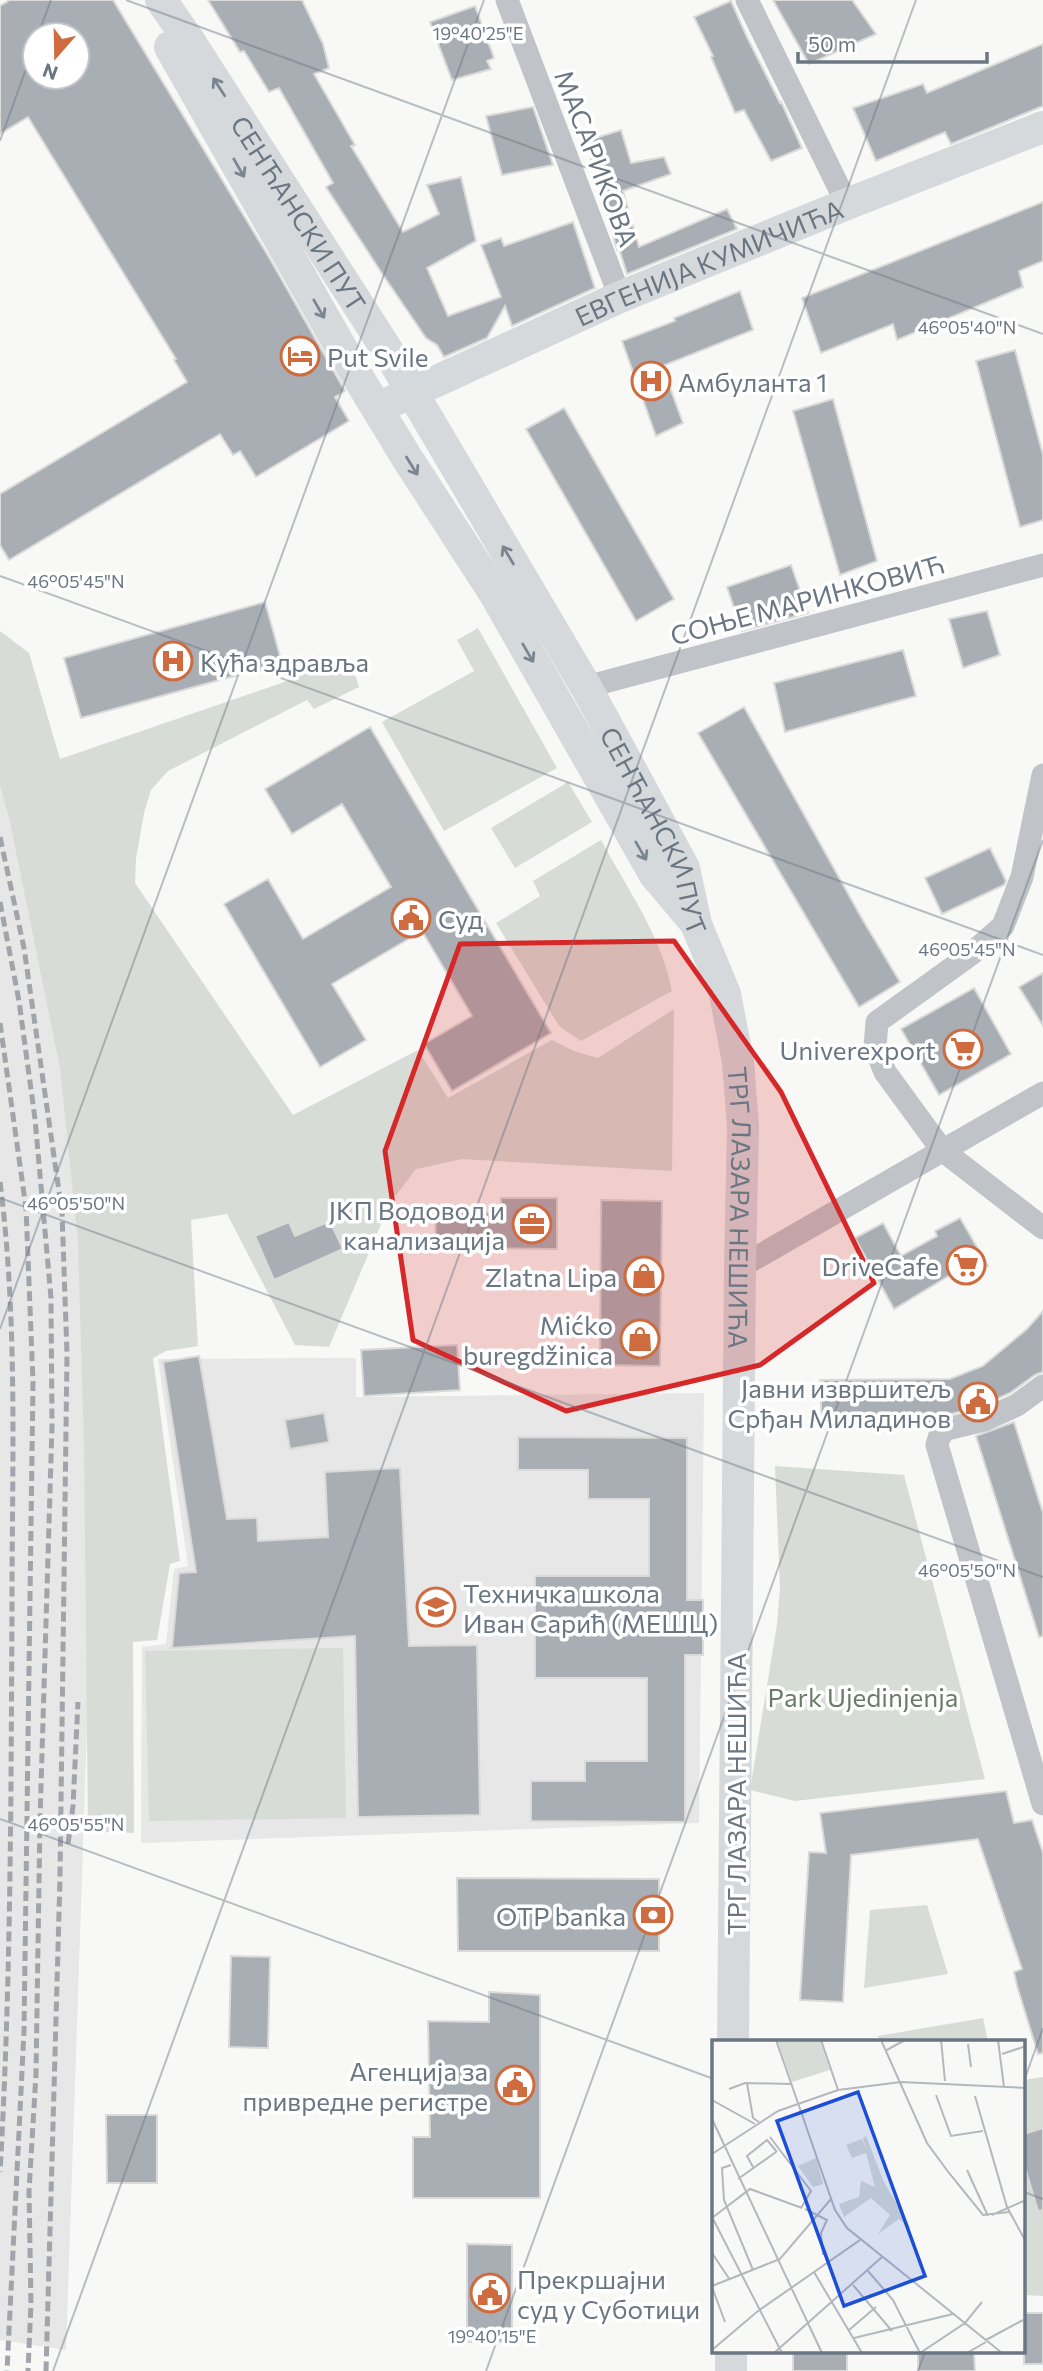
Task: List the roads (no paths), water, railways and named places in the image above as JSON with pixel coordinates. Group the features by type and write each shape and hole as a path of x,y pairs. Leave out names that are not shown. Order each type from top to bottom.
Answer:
{"main road":[{"name":"СЕНЋАНСКИ ПУТ","path":"148,0 173,52 377,407 495,594 655,875 696,924"},
{"name":"СЕНЋАНСКИ ПУТ","path":"161,0 389,352 586,687 684,868 696,924"},
{"name":"ЕВГЕНИЈА КУМИЧИЋА","path":"377,407 620,298 1043,127"},
{"name":"ТРГ ЛАЗАРА НЕШИЋА","path":"696,924 724,994 738,1062 743,1126 733,2040"}],"street":[{"name":"МАСАРИКОВА","path":"507,0 620,298"},
{"path":"747,0 847,204"},
{"name":"СОЊЕ МАРИНКОВИЋ","path":"586,687 1043,565"},
{"path":"1043,775 1023,877 1003,926 970,955 877,1022 876,1047 886,1072 942,1150 1043,1228"},
{"path":"740,1267 1043,1093"},
{"path":"1043,1386 1017,1405 984,1420 947,1429 940,1435 937,1445 1043,1804"}],"railway":[{"path":"0,837 24,948 62,1212 67,1354 60,1878 46,2371"},
{"path":"0,902 19,1001 35,1119 51,1298 52,1426 40,1819 36,2074 29,2191 31,2304 28,2371"},
{"path":"0,1023 26,1208 33,1382 24,2031 7,2371"},
{"path":"0,1182 12,1340 13,1447 10,1888 0,2172"},
{"path":"68,1844 73,1806 78,1702"}],"place":[{"name":"Put Svile","path":"300,356"},
{"name":"Амбуланта 1","path":"651,381"},
{"name":"Кућа здравља","path":"173,661"},
{"name":"Суд","path":"411,918"},
{"name":"Univerexport","path":"963,1049"},
{"name":"ЈКП Водовод и канализација","path":"532,1224"},
{"name":"DriveCafe","path":"966,1265"},
{"name":"Zlatna Lipa","path":"644,1276"},
{"name":"Mićko buregdžinica","path":"640,1339"},
{"name":"Јавни извршитељ Срђан Миладинов","path":"978,1402"},
{"name":"Техничка школа Иван Сарић (МЕШЦ)","path":"436,1607"},
{"name":"OTP banka","path":"653,1915"},
{"name":"Агенција за привредне регистре","path":"515,2085"},
{"name":"Прекршајни суд у Суботици","path":"490,2293"}],"park label":[{"name":"Park Ujedinjenja","path":"863,1696"}]}
